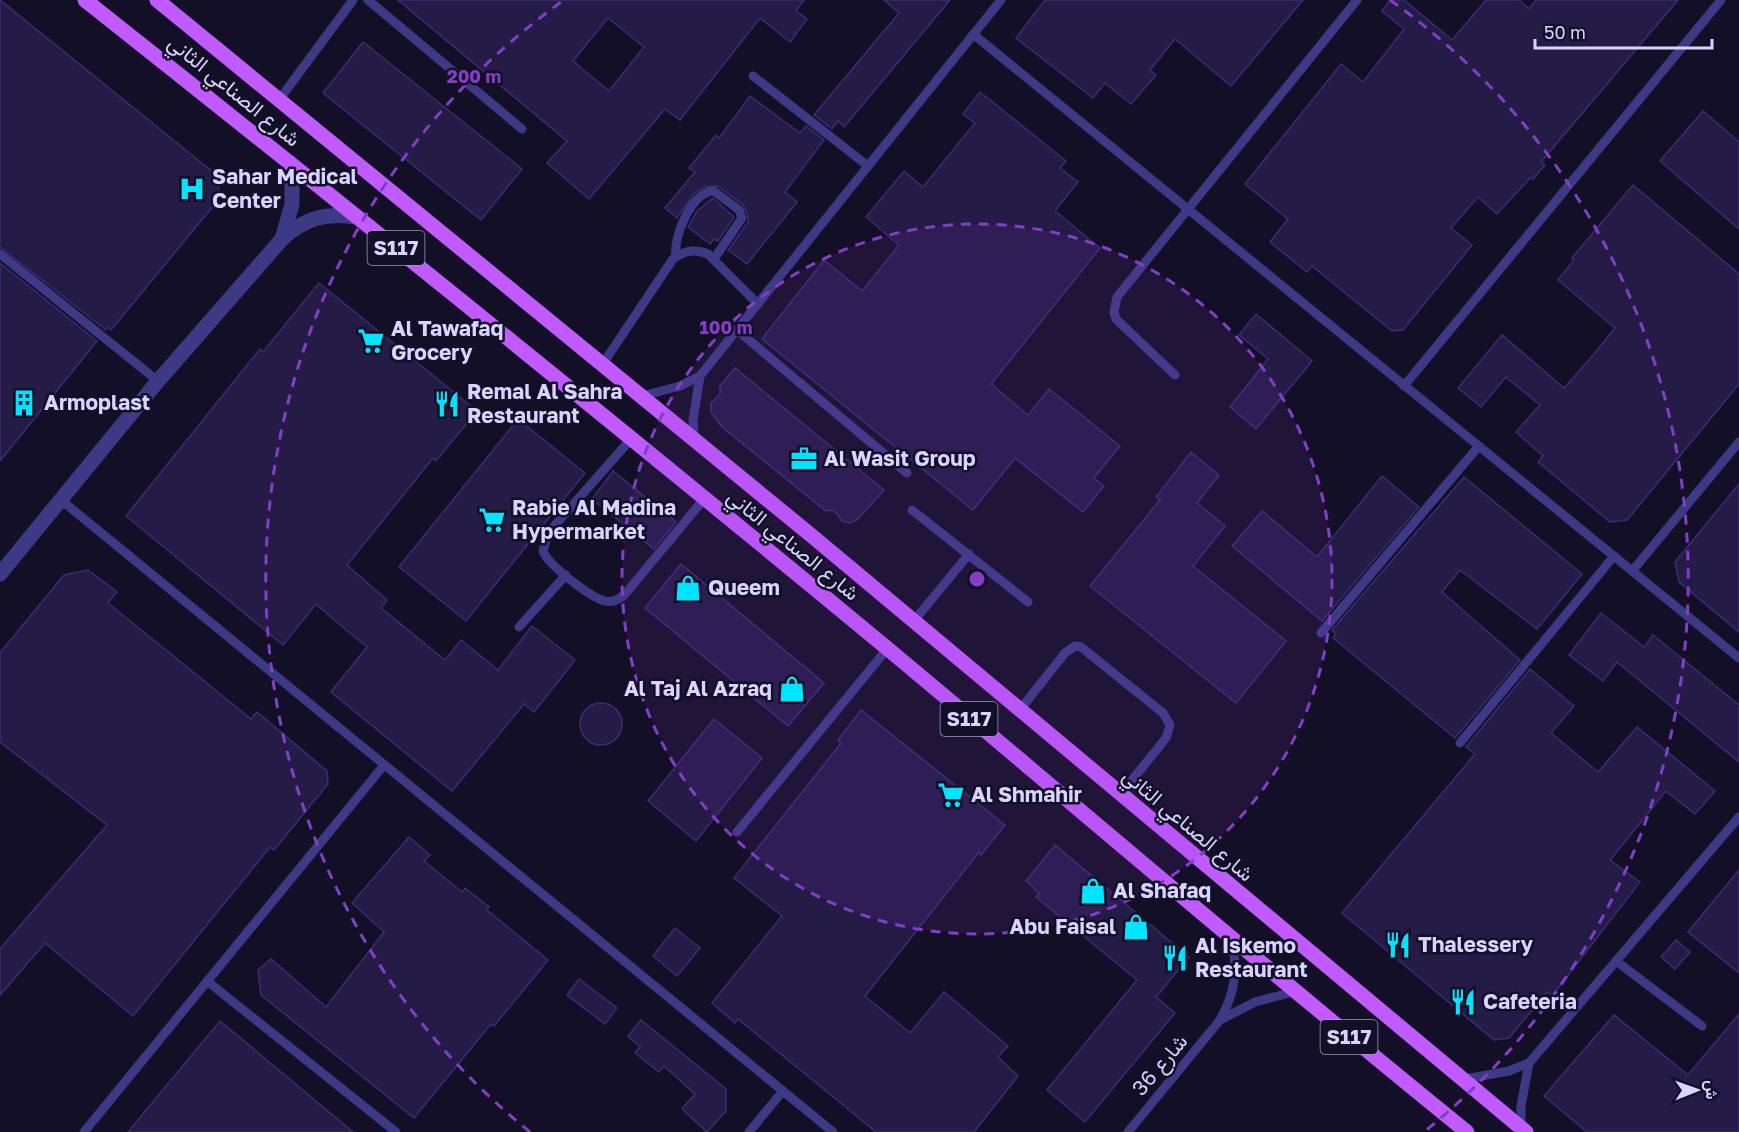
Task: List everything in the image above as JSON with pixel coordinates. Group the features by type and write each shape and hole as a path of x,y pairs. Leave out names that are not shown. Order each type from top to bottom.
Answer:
{"main road":[{"name":"شارع الصناعي الثاني","path":"85,0 631,439 887,649 1293,992 1467,1132"},
{"name":"شارع الصناعي الثاني","path":"157,0 694,438 1524,1130"}],"street":[{"path":"282,239 292,204 292,165"},
{"path":"0,574 158,381 282,239 297,226 316,217 336,214 357,217"}],"lane":[{"path":"279,100 353,0"},
{"path":"368,0 522,129"},
{"path":"642,396 680,387 700,376 1001,0"},
{"path":"1175,375 1121,326 1114,312 1117,297 1186,209 1358,0"},
{"path":"1404,386 1721,0"},
{"path":"973,34 1739,658"},
{"path":"753,76 868,165"},
{"path":"676,256 675,240 680,225 702,196 714,191 739,210 742,218 714,259"},
{"path":"602,365 676,256 684,252 700,251 714,259 758,304"},
{"path":"0,254 158,381"},
{"path":"737,330 907,473"},
{"path":"694,438 693,420 700,376"},
{"path":"631,439 545,539 545,556 566,575 600,599 617,600 626,593 704,499"},
{"path":"1633,570 1739,442"},
{"path":"1321,633 1478,447"},
{"path":"61,500 833,1132"},
{"path":"912,510 1028,602"},
{"path":"914,622 969,554"},
{"path":"1460,743 1614,556"},
{"path":"519,627 566,575"},
{"path":"1019,711 1065,653 1075,646 1081,647 1163,713 1170,725 1166,738 1120,795"},
{"path":"737,832 887,649"},
{"path":"84,1132 384,765"},
{"path":"1465,1079 1509,1071 1529,1063 1739,817"},
{"name":"شارع 36","path":"1128,1132 1220,1020 1230,1002 1236,982 1236,961 1232,941"},
{"path":"1616,961 1702,1026"},
{"path":"207,981 396,1132"},
{"name":"شارع 36","path":"1220,1020 1255,1002 1293,992"},
{"path":"1524,1130 1521,1106 1529,1063"},
{"path":"749,1132 783,1091"}],"building":[{"path":"0,0 218,176 219,199 111,330 108,327 106,330 0,247"},
{"path":"398,0 804,0 796,11 807,19 790,42 760,18 680,120 665,109 589,199 547,163 567,141","holes":["608,18 644,47 609,91 573,61"]},
{"path":"884,0 950,0 844,127 838,121 832,129 814,115 899,13"},
{"path":"1045,0 1303,0 1231,86 1175,39 1150,70 1156,75 1131,104 1105,83 1093,98 1016,38"},
{"path":"1390,0 1404,0 1452,40 1486,0 1519,0 1529,9 1536,0 1678,0 1541,162 1545,165 1533,179 1531,177 1497,214 1478,197 1451,228 1472,245 1403,330 1392,331 1312,266 1307,272 1270,242 1288,219 1245,184 1341,64 1363,82 1404,29 1382,11"},
{"path":"363,42 522,169 481,220 323,93"},
{"path":"980,92 1066,161 1060,168 1078,182 1055,211 1100,248 991,384 1028,415 1049,389 1120,446 1094,478 1104,486 1083,512 1015,458 973,510 762,339 824,260 862,291 899,245 866,217 904,171 923,187 975,123 963,114"},
{"path":"750,96 800,133 806,126 824,140 785,192 797,202 747,264 728,250 748,222 748,216 743,205 718,186 704,187 694,193 677,218 665,208 695,172 689,168 716,135 719,138"},
{"path":"1703,111 1739,142 1739,229 1660,161"},
{"path":"1633,185 1739,274 1739,384 1627,520 1610,522 1538,462 1543,456 1516,432 1540,405 1506,377 1481,407 1458,388 1502,335 1564,388 1589,360 1615,328 1558,280 1574,260 1572,258"},
{"path":"713,198 734,217 718,241 714,239 710,244 688,227 697,211"},
{"name":"Armoplast","path":"0,263 97,341 0,461"},
{"path":"319,283 477,411 436,461 433,458 347,565 387,600 381,608 445,660 461,640 498,670 532,626 575,660 534,712 524,704 452,791 331,692 367,647 316,604 283,645 126,516 260,349 263,352"},
{"path":"1256,314 1312,361 1256,429 1230,407 1268,359 1239,335"},
{"name":"Al Wasit Group","path":"735,368 884,490 857,520 850,523 842,521 834,510 826,511 722,427 711,412 711,403 720,394 720,386"},
{"name":"Rabie Al Madina Hypermarket","path":"518,419 585,473 466,621 399,567"},
{"path":"1191,452 1219,475 1197,503 1225,526 1193,566 1286,641 1236,703 1090,586 1160,500 1156,497"},
{"path":"613,471 676,522 654,549 592,499"},
{"path":"1382,476 1419,507 1322,621 1232,546 1262,511 1317,557"},
{"path":"1464,477 1582,574 1537,629 1460,570 1442,592 1520,660 1455,738 1333,638 1336,634 1332,630"},
{"path":"1739,484 1739,632 1679,582 1675,562"},
{"path":"681,564 824,683 788,726 645,608"},
{"path":"88,570 117,592 108,603 251,719 257,712 327,771 328,784 274,850 270,847 133,1016 45,943 0,995 0,949 107,825 0,742 0,653 64,575"},
{"path":"1601,613 1644,647 1653,635 1739,705 1739,762 1617,662 1603,681 1569,655"},
{"path":"1530,669 1574,706 1551,733 1598,772 1637,727 1715,791 1695,814 1666,791 1610,860 1640,882 1552,996 1547,992 1509,1038 1494,1040 1342,913 1475,754 1466,747"},
{"path":"601,703 609,704 616,709 621,716 621,732 616,739 609,744 601,745 593,744 586,739 581,732 580,724 581,716 586,709 593,704"},
{"path":"861,710 1005,825 981,855 979,852 865,996 910,1033 944,992 1008,1046 998,1057 1018,1076 974,1132 876,1132 738,1019 735,1023 712,1003 782,916 734,878 841,743 838,740"},
{"path":"714,719 762,758 696,841 648,801"},
{"path":"409,837 430,855 424,861 462,892 465,888 489,907 487,910 548,960 494,1026 491,1024 414,1118 261,995 258,970 271,959 326,1007 384,932 352,903"},
{"path":"1055,845 1189,957 1156,997 1175,1013 1085,1122 1047,1090 1137,980 1036,897 1039,893 1026,881"},
{"path":"1739,870 1739,973 1688,932"},
{"path":"675,928 700,948 677,976 653,956"},
{"path":"1676,940 1690,952 1675,969 1661,957"},
{"path":"579,979 617,1008 605,1024 567,995"},
{"path":"1739,1014 1739,1132 1587,1132 1544,1096 1614,1015 1688,1075"},
{"path":"641,1020 726,1089 726,1111 707,1132 682,1109 695,1094 664,1066 659,1072 635,1053 640,1047 628,1036"},
{"path":"220,1021 353,1132 128,1132"}],"place":[{"name":"Sahar Medical Center","path":"192,189"},
{"name":"Al Tawafaq Grocery","path":"371,341"},
{"name":"Armoplast","path":"24,403"},
{"name":"Remal Al Sahra Restaurant","path":"447,404"},
{"name":"Al Wasit Group","path":"804,459"},
{"name":"Rabie Al Madina Hypermarket","path":"492,520"},
{"name":"Queem","path":"688,588"},
{"name":"Al Taj Al Azraq","path":"792,689"},
{"name":"Al Shmahir","path":"951,795"},
{"name":"Al Shafaq","path":"1093,891"},
{"name":"Abu Faisal","path":"1136,927"},
{"name":"Thalessery","path":"1398,945"},
{"name":"Al Iskemo Restaurant","path":"1175,958"},
{"name":"Cafeteria","path":"1463,1002"}]}
